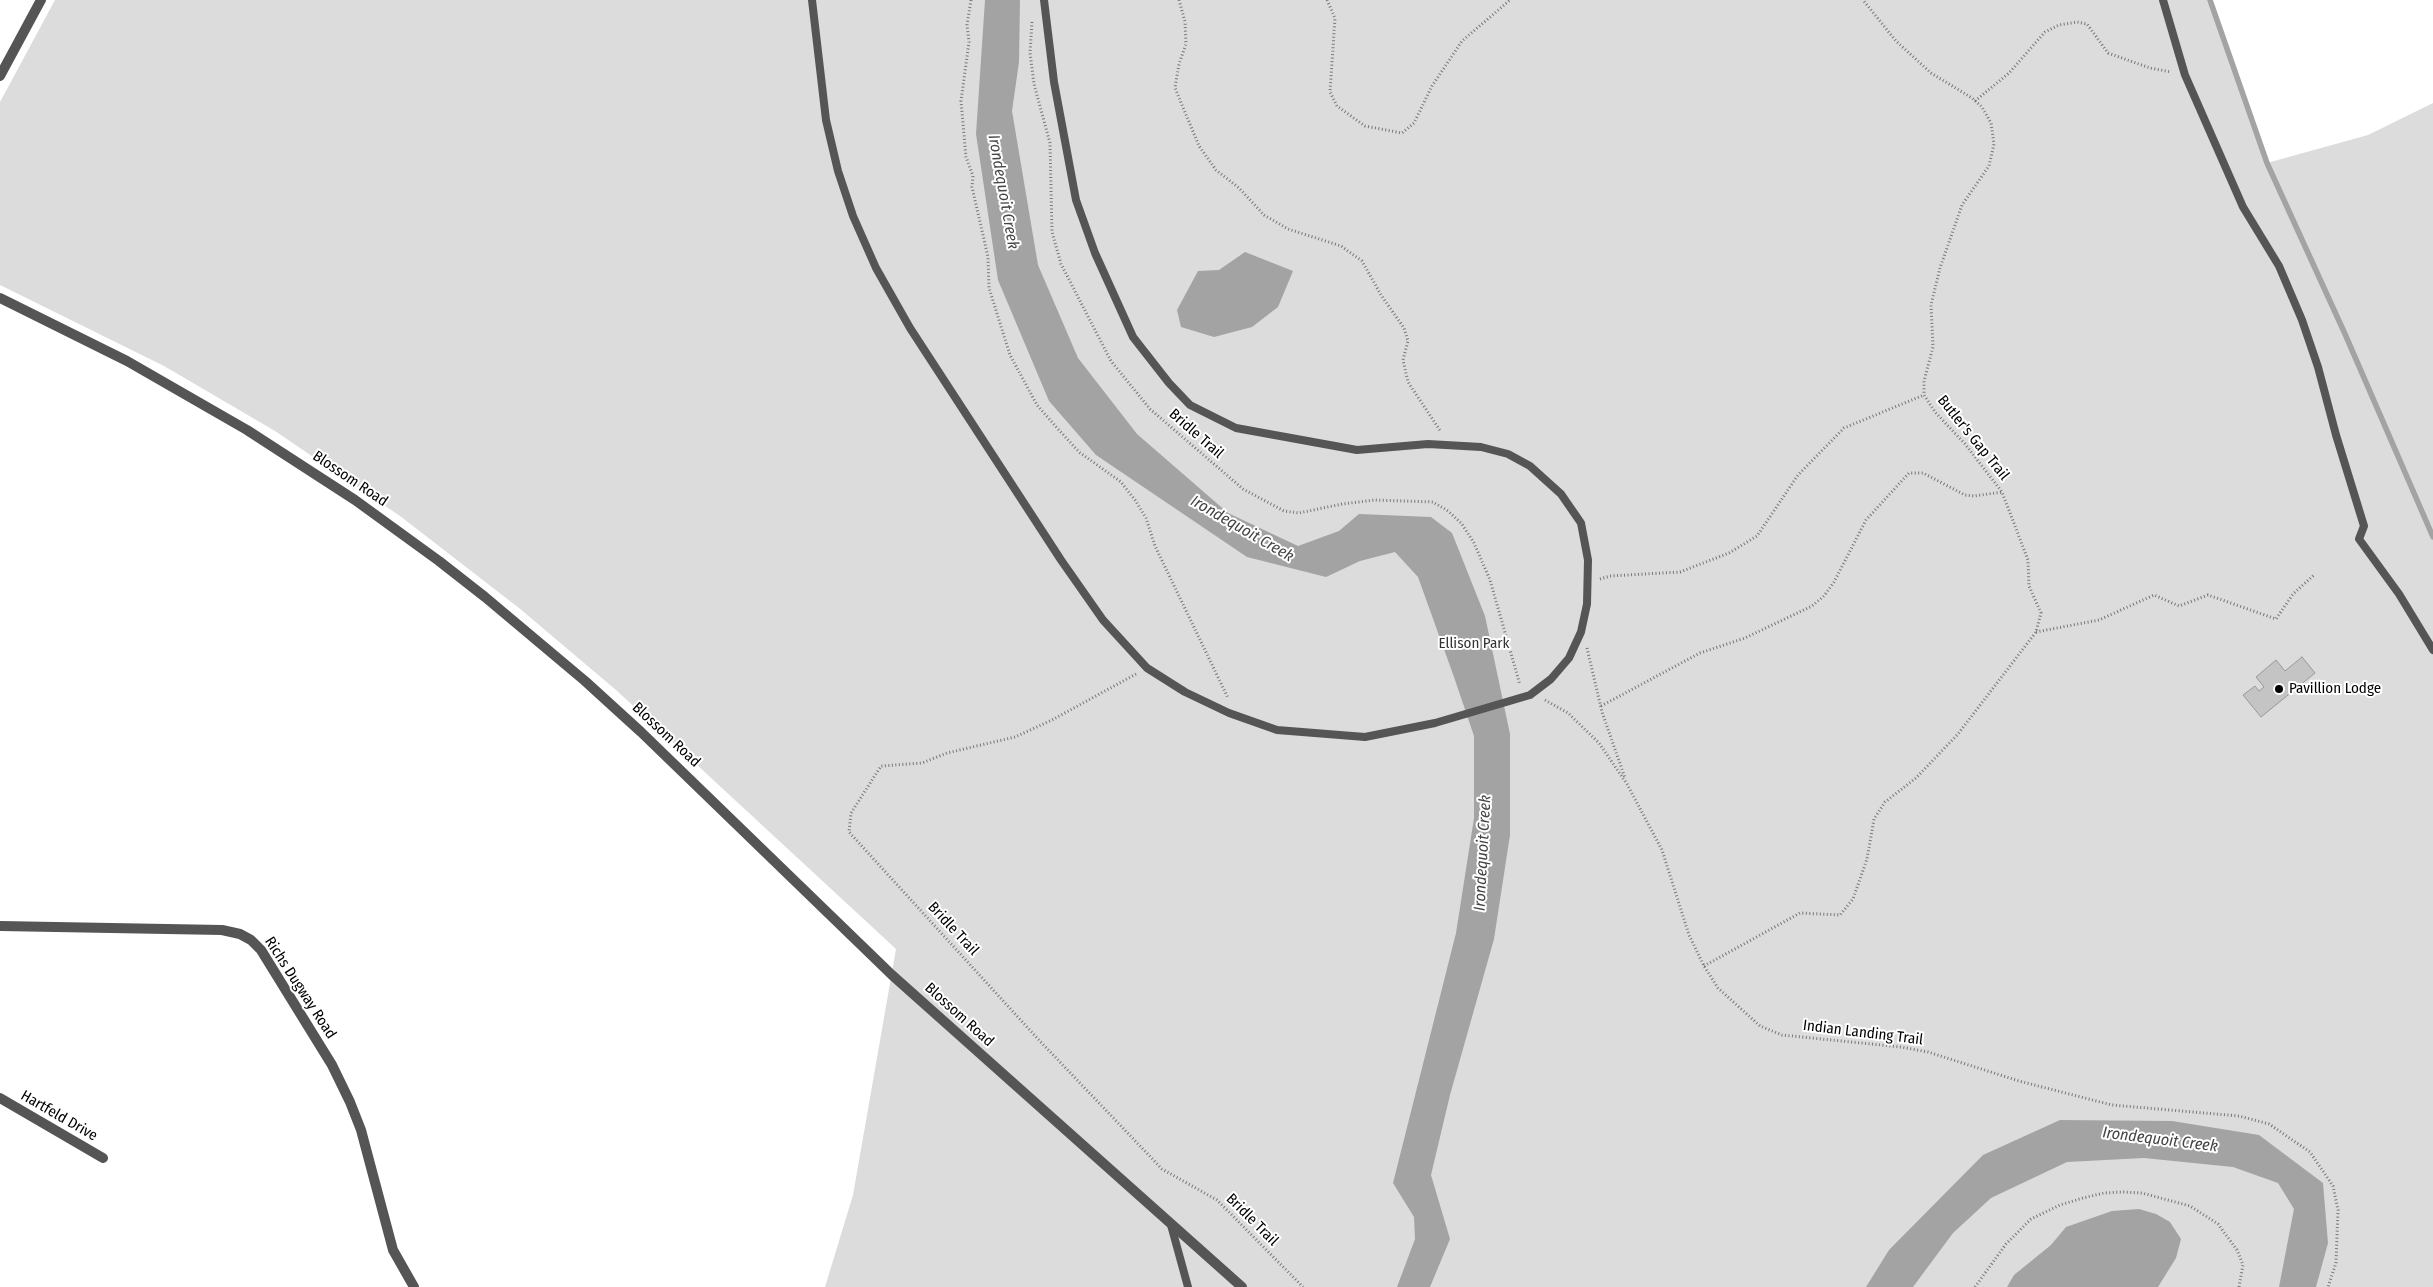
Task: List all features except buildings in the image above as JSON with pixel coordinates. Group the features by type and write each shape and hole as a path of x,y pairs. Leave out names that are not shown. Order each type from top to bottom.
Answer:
{"street":[{"path":"0,76 40,0"},
{"name":"Blossom Road","path":"0,298 127,361 247,430 355,500 439,561 592,688 697,785 892,975 1242,1287"},
{"name":"Richs Dugway Road","path":"0,926 222,930 240,934 251,940 261,950 332,1065 350,1102 361,1130 393,1250 414,1287"},
{"name":"Hartfeld Drive","path":"0,1098 102,1158"}],"lane":[{"path":"812,0 828,129 853,216 876,268 910,328 1061,560 1103,620 1147,668 1186,692 1237,716 1277,730 1365,737 1435,723 1454,716 1506,703 1527,696 1551,679 1569,658 1581,632 1586,604 1588,560 1581,523 1561,494 1530,466 1508,454 1481,447 1449,444 1356,450 1236,428 1190,405 1169,383 1133,337 1095,253 1076,200 1054,82 1044,0"},
{"path":"2164,0 2185,75 2243,207 2279,266 2305,328 2364,526 2359,539 2399,594 2433,650"},
{"path":"1171,1223 1188,1287"}],"path":[{"path":"971,0 967,25 969,48 961,101 966,157 973,176 972,187 988,257 989,288 1010,356 1037,405 1079,452 1121,482 1135,500 1146,518 1155,546 1237,716"},
{"path":"1179,0 1186,44 1179,64 1175,88 1199,146 1216,170 1239,188 1264,215 1288,230 1341,246 1362,261 1381,295 1404,328 1408,342 1403,360 1408,382 1449,444"},
{"path":"1327,0 1335,18 1330,92 1336,106 1365,126 1402,133 1414,123 1432,86 1462,41 1510,0"},
{"name":"Butler's Gap Trail","path":"1863,0 1896,41 1931,73 1982,107 1991,123 1994,144 1989,166 1962,205 1940,268 1931,305 1932,346 1924,381 1924,395 1935,412 1965,444 2002,492 2028,560 2029,586 2041,613 2036,632"},
{"name":"Bridle Trail","path":"1032,17 1030,54 1034,84 1050,143 1052,232 1062,264 1112,361 1150,409 1242,488 1284,511 1299,513 1375,500 1433,502 1448,511 1462,524 1474,543 1490,580 1527,696"},
{"path":"1975,101 2009,73 2045,32 2059,25 2078,22 2087,24 2108,53 2150,68 2185,75"},
{"path":"1587,583 1610,576 1680,572 1729,553 1757,536 1798,476 1844,428 1924,395"},
{"path":"1601,706 1700,653 1745,638 1812,606 1824,596 1834,582 1866,520 1909,472 1923,473 1965,495 1974,496 2002,492"},
{"path":"1704,966 1800,913 1840,915 1853,899 1867,859 1874,819 1882,808 1916,778 1958,734 2036,632 2099,620 2154,595 2179,606 2208,595 2276,619 2293,594 2315,574"},
{"path":"1581,632 1590,656 1601,706 1627,784"},
{"name":"Bridle Trail","path":"1147,668 1052,720 1015,737 947,753 922,763 881,766 851,813 849,832 1037,1038 1162,1169 1217,1200 1304,1287"},
{"name":"Indian Landing Trail","path":"1527,696 1552,703 1568,713 1599,743 1627,784 1662,850 1689,935 1704,966 1718,988 1760,1026 1782,1035 1900,1046 1928,1052 2019,1081 2112,1106 2239,1116 2269,1124 2310,1152 2333,1186 2338,1210 2336,1263 2328,1287"},
{"path":"1974,1287 2006,1244 2031,1219 2060,1205 2083,1198 2104,1193 2122,1192 2142,1193 2190,1206 2218,1224 2237,1250 2243,1265 2239,1287"}],"green space":[{"name":"Ellison Park","path":"55,0 2210,0 2267,163 2368,135 2433,103 2433,1287 825,1287 853,1195 896,949 616,690 519,608 400,516 275,431 164,366 0,285 0,102"}],"water":[{"name":"Irondequoit Creek","path":"985,0 1020,0 1019,62 1012,111 1038,265 1078,358 1137,434 1228,513 1298,546 1339,531 1359,514 1431,517 1452,533 1485,616 1510,734 1510,835 1494,939 1450,1095 1431,1175 1450,1239 1430,1287 1397,1287 1415,1239 1414,1217 1393,1183 1456,933 1474,818 1474,736 1454,677 1418,577 1395,552 1360,561 1326,577 1247,557 1096,455 1049,401 998,280 976,134"},
{"path":"1245,252 1293,271 1278,307 1252,327 1214,337 1181,327 1177,310 1198,271 1219,270"},
{"name":"Irondequoit Creek","path":"2060,1120 2172,1121 2259,1135 2323,1183 2328,1243 2316,1287 2279,1287 2294,1209 2278,1183 2233,1167 2144,1158 2067,1162 1991,1198 1953,1233 1913,1287 1866,1287 1889,1250 1983,1155"},
{"path":"2139,1209 2156,1214 2170,1222 2181,1239 2176,1258 2158,1287 2007,1287 2014,1275 2051,1245 2066,1227 2112,1211"}],"waterway":[{"path":"2210,0 2267,163 2345,334 2433,537"}],"place":[{"name":"Pavillion Lodge","path":"2279,689"}]}
